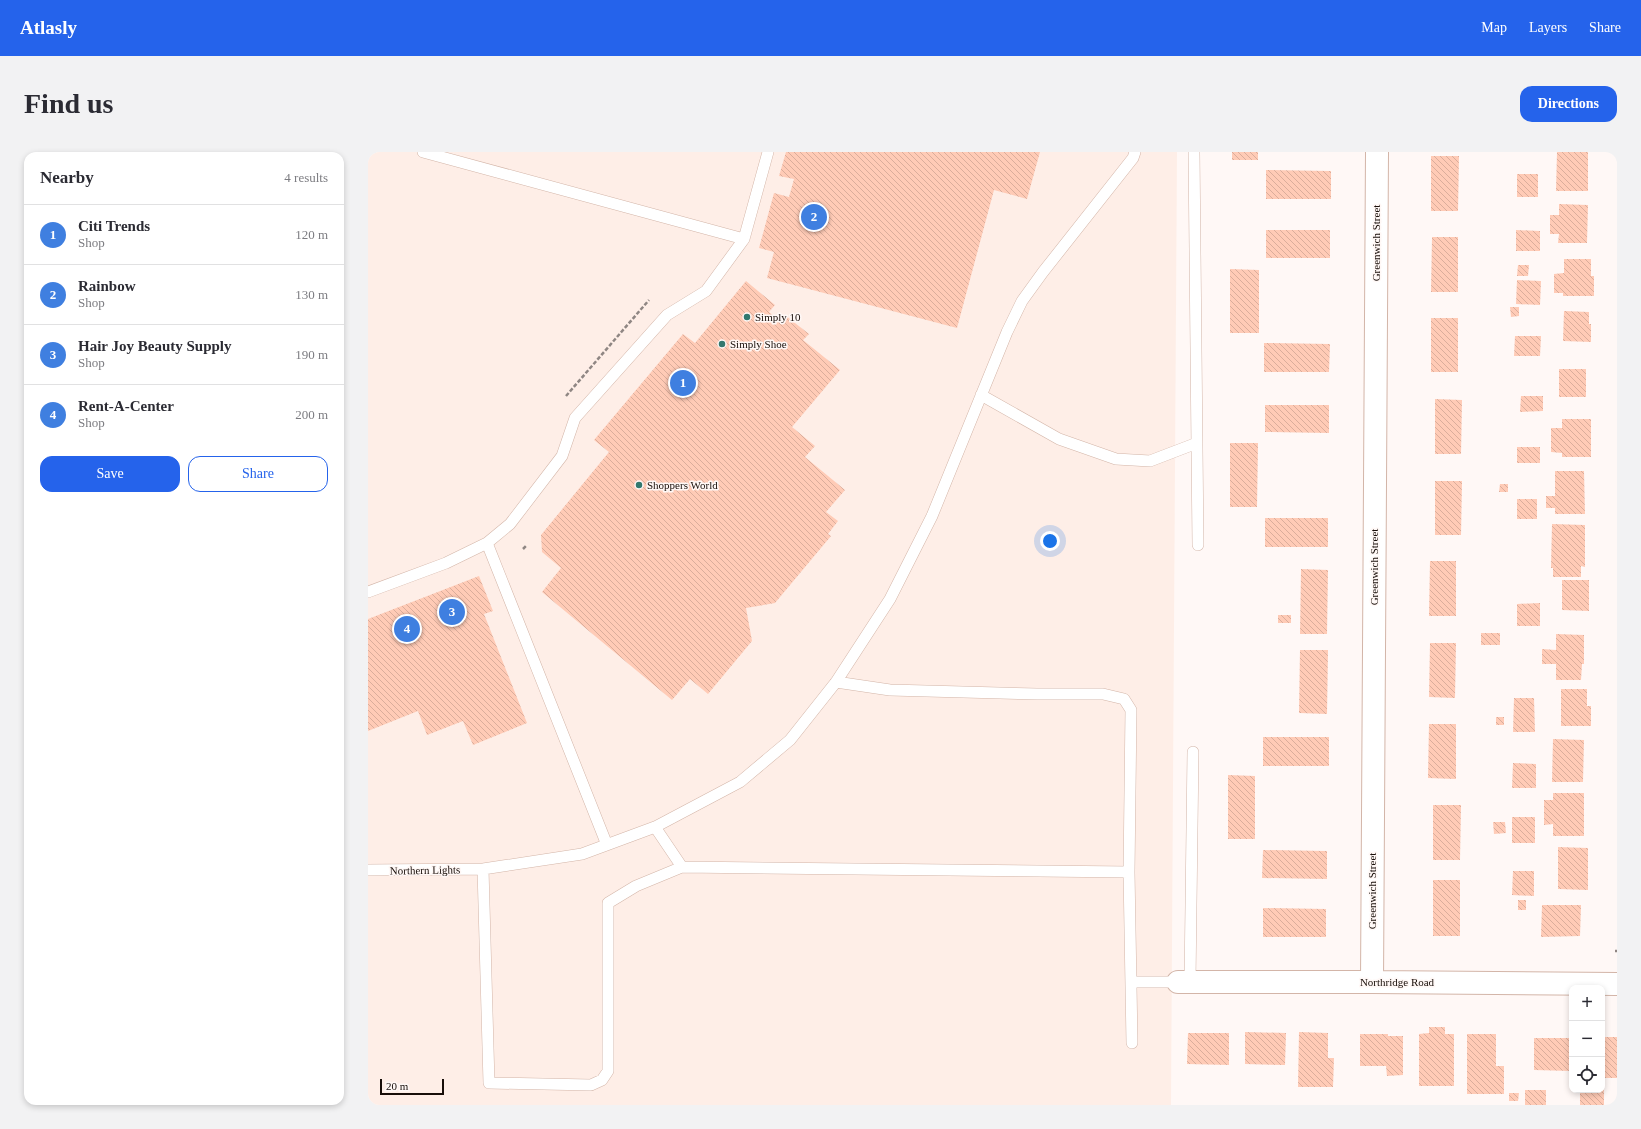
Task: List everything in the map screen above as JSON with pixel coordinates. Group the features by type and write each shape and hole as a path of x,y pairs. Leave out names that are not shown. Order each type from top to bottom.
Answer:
{"street":[{"name":"Greenwich Street","path":"1372,982 1377,152"},
{"name":"Northridge Road","path":"1184,982 1617,984"}],"lane":[{"path":"423,152 744,240"},
{"path":"368,592 446,563 487,543 510,524 562,456 575,418 667,315 706,291 744,240 768,152"},
{"name":"Northern Lights","path":"368,870 483,869 582,854 655,827 740,782 790,740 836,682 890,599 932,516 1007,332 1022,301 1133,158 1135,152"},
{"path":"1194,152 1198,545"},
{"path":"981,395 1059,439 1116,459 1150,461 1197,443"},
{"path":"487,543 607,845"},
{"path":"836,682 890,690 1037,694 1103,694 1124,699 1131,710 1130,873 1132,1043"},
{"path":"1131,982 1184,982 1193,752"},
{"path":"655,827 682,867"},
{"path":"483,869 489,1083 591,1085 602,1080 608,1071 608,902 636,886 682,867 1105,870 1130,873"}],"path":[{"path":"566,396 649,300"},
{"path":"523,549 526,546"}],"shaded area":[{"path":"368,152 1177,152 1171,1105 368,1105"}],"building":[{"path":"786,152 1040,152 1027,199 994,190 957,328 767,278 774,252 759,248 774,193 789,197 794,179 779,176"},
{"path":"1232,152 1258,152 1258,160 1232,160"},
{"path":"1557,152 1588,152 1588,191 1556,191"},
{"path":"1431,156 1459,156 1458,211 1431,211"},
{"path":"1266,170 1331,171 1331,199 1266,199"},
{"path":"1517,174 1538,174 1538,197 1517,197"},
{"path":"1559,204 1588,205 1587,243 1558,243 1559,234 1550,234 1550,215 1559,215"},
{"path":"1266,230 1330,230 1330,258 1266,258"},
{"path":"1516,230 1540,231 1540,251 1516,251"},
{"path":"1432,237 1458,237 1458,292 1431,292"},
{"path":"1564,259 1591,259 1591,276 1594,276 1594,296 1563,296 1563,293 1554,293 1554,274 1564,273"},
{"path":"1518,265 1529,265 1528,276 1517,276"},
{"path":"1230,269 1259,270 1259,333 1230,333"},
{"path":"1517,280 1541,281 1540,305 1516,304"},
{"path":"746,281 775,305 769,312 781,322 786,316 809,334 803,340 840,370 792,427 815,446 805,457 845,490 826,512 838,521 828,534 831,536 775,603 746,608 752,641 708,694 690,679 672,700 542,592 561,568 542,552 541,535 609,452 594,440 683,334 695,343"},
{"path":"1510,307 1519,307 1519,316 1511,317"},
{"path":"1564,311 1589,312 1591,342 1563,341"},
{"path":"1431,318 1458,318 1458,372 1431,372"},
{"path":"1515,336 1541,336 1540,356 1514,356"},
{"path":"1264,343 1330,344 1329,372 1264,372"},
{"path":"1559,369 1586,369 1586,397 1559,397"},
{"path":"1521,396 1543,396 1543,411 1520,412"},
{"path":"1435,399 1462,400 1461,454 1435,454"},
{"path":"1265,405 1329,405 1329,433 1265,432"},
{"path":"1562,419 1591,419 1591,457 1562,457 1562,453 1551,452 1551,428 1562,428"},
{"path":"1230,443 1258,443 1257,507 1230,507"},
{"path":"1517,447 1540,447 1540,463 1517,463"},
{"path":"1555,471 1584,471 1585,514 1555,514 1555,508 1546,508 1546,496 1555,496"},
{"path":"1435,481 1462,481 1461,535 1435,535"},
{"path":"1500,484 1508,484 1508,492 1499,492"},
{"path":"1517,499 1537,499 1537,519 1517,519"},
{"path":"1265,518 1328,518 1328,547 1265,547"},
{"path":"1552,524 1585,525 1585,567 1581,566 1581,577 1553,577 1553,568 1551,568"},
{"path":"1430,561 1456,561 1456,616 1429,616"},
{"path":"1301,569 1328,570 1327,634 1300,634"},
{"path":"479,576 493,611 484,614 527,723 473,745 463,721 427,735 418,711 368,731 368,619"},
{"path":"1562,580 1589,580 1589,611 1562,610"},
{"path":"1540,603 1540,626 1517,626 1517,604"},
{"path":"1278,615 1291,615 1291,623 1278,623"},
{"path":"1481,633 1500,633 1500,645 1481,645"},
{"path":"1556,634 1584,635 1584,664 1582,664 1581,680 1556,680 1556,664 1542,664 1542,649 1556,650"},
{"path":"1430,643 1456,643 1455,698 1429,697"},
{"path":"1300,650 1328,650 1327,714 1299,713"},
{"path":"1561,689 1587,689 1587,706 1591,706 1591,726 1561,726"},
{"path":"1514,698 1534,698 1535,732 1513,732"},
{"path":"1496,717 1504,717 1504,725 1496,725"},
{"path":"1429,724 1456,724 1456,779 1428,778"},
{"path":"1263,737 1329,737 1329,766 1263,766"},
{"path":"1553,739 1584,740 1583,782 1552,782"},
{"path":"1513,763 1536,764 1536,788 1512,788"},
{"path":"1228,775 1255,776 1255,839 1228,839"},
{"path":"1553,793 1584,793 1584,836 1553,836 1553,824 1544,825 1544,800 1553,800"},
{"path":"1433,805 1461,805 1460,860 1433,860"},
{"path":"1512,817 1535,817 1535,843 1512,843"},
{"path":"1493,822 1505,822 1506,833 1494,834"},
{"path":"1558,847 1588,848 1588,890 1558,889"},
{"path":"1263,850 1327,851 1327,879 1262,878"},
{"path":"1513,871 1534,871 1534,896 1512,895"},
{"path":"1433,880 1460,880 1460,936 1433,936"},
{"path":"1518,900 1526,900 1526,910 1518,910"},
{"path":"1542,905 1581,905 1580,936 1541,937"},
{"path":"1263,908 1326,909 1326,937 1263,937"},
{"path":"1429,1027 1445,1027 1445,1034 1454,1034 1454,1086 1419,1086 1419,1034 1429,1033"},
{"path":"1245,1032 1286,1033 1285,1065 1245,1064"},
{"path":"1299,1032 1328,1033 1328,1058 1334,1058 1333,1087 1298,1087"},
{"path":"1188,1033 1229,1033 1229,1065 1187,1064"},
{"path":"1360,1034 1388,1034 1388,1036 1403,1036 1403,1075 1387,1076 1386,1066 1360,1066"},
{"path":"1467,1034 1496,1034 1496,1066 1504,1066 1504,1094 1467,1094"},
{"path":"1605,1037 1617,1037 1617,1078 1605,1078"},
{"path":"1534,1038 1569,1038 1569,1071 1534,1070"},
{"path":"1525,1090 1546,1090 1546,1105 1525,1105"},
{"path":"1509,1093 1519,1093 1518,1101 1509,1101"},
{"path":"1580,1093 1604,1093 1604,1105 1580,1105"}],"place":[{"name":"Rainbow","path":"814,217"},
{"name":"Simply 10","path":"747,317"},
{"name":"Simply Shoe","path":"722,344"},
{"name":"Citi Trends","path":"683,383"},
{"name":"Shoppers World","path":"639,485"},
{"name":"Hair Joy Beauty Supply","path":"452,612"},
{"name":"Rent-A-Center","path":"407,629"}]}
